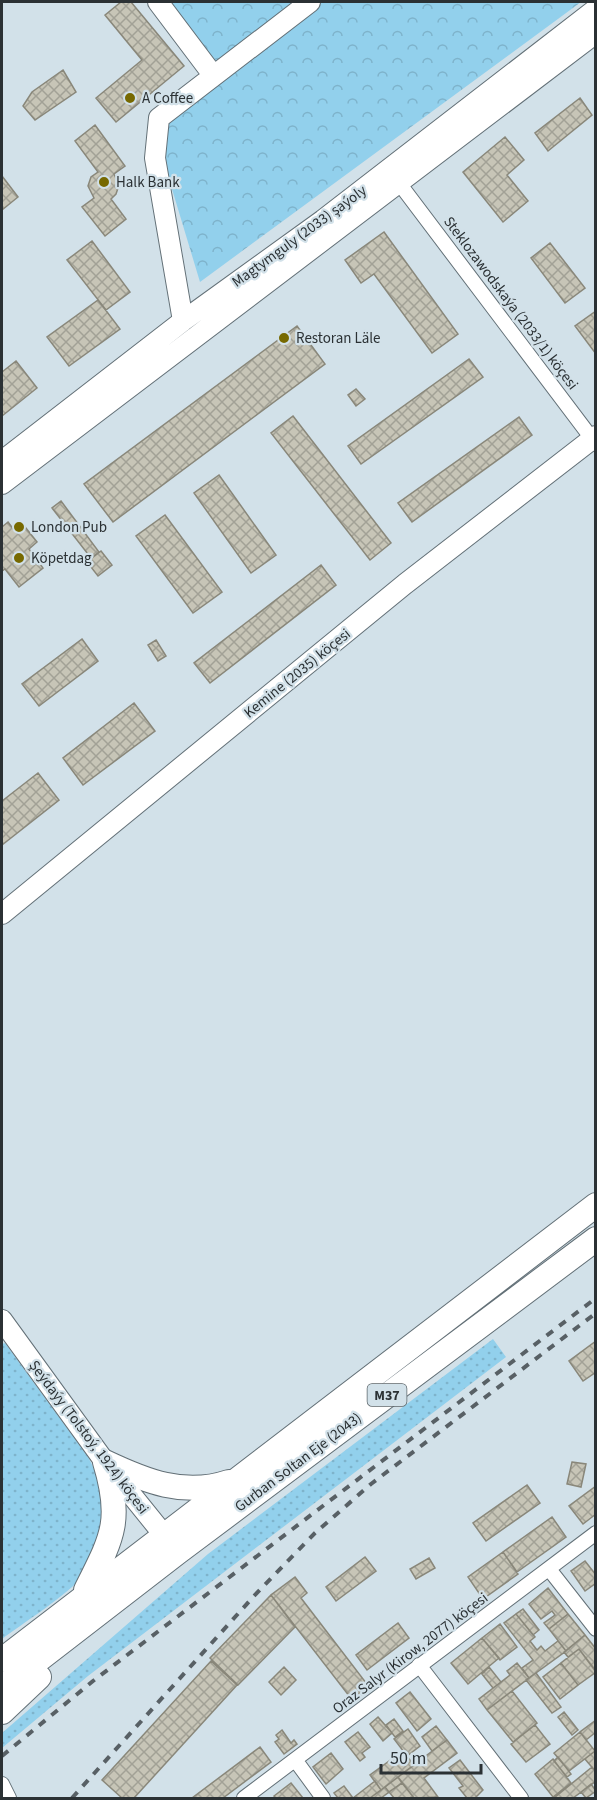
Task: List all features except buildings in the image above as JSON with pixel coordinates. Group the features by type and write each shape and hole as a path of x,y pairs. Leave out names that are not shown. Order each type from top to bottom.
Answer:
{"highway":[{"name":"Gurban Soltan Eje (2043)","path":"2,1688 140,1583 170,1543 239,1479 596,1205"},
{"name":"Gurban Soltan Eje (2043)","path":"2,1660 83,1596 170,1543 596,1239"},
{"name":"Gurban Soltan Eje (2043)","path":"83,1596 105,1553 114,1524 115,1495 105,1462"},
{"path":"105,1462 142,1479 166,1486 210,1487 239,1479"},
{"path":"2,1712 140,1583"}],"street":[{"path":"158,2 213,75"},
{"path":"183,321 156,158 159,118 310,2"},
{"name":"Magtymguly (2033) şaýoly","path":"2,461 183,321 323,220 596,9"},
{"name":"Magtymguly (2033) şaýoly","path":"2,484 596,33"},
{"name":"Steklozawodskaýa (2033/1) köçesi","path":"399,183 594,439"},
{"name":"Kemine (2035) köçesi","path":"2,914 405,584 594,439"},
{"name":"Şeýdaýy (Tolstoý, 1924) köçesi","path":"2,1320 105,1462 170,1543"},
{"name":"Oraz Salyr (Kirow, 2077) köçesi","path":"244,1798 596,1533"},
{"path":"549,1569 596,1629"},
{"path":"419,1665 521,1798"},
{"path":"296,1761 323,1798"},
{"path":"2,1784 9,1798"}],"green space":[{"path":"162,2 581,2 200,282 156,136 213,75"},
{"path":"493,1339 506,1357 88,1676 2,1748 2,1733 208,1554"},
{"path":"5,1343 88,1457 99,1486 102,1517 96,1548 82,1576 57,1600 2,1639 2,1344"}],"railway":[{"path":"2,1756 93,1681 596,1298"},
{"path":"72,1798 254,1596 315,1533 371,1484 596,1313"}],"place":[{"name":"A Coffee","path":"130,98"},
{"name":"Halk Bank","path":"104,182"},
{"name":"Restoran Läle","path":"284,338"},
{"name":"London Pub","path":"19,527"},
{"name":"Köpetdag","path":"19,558"}]}
